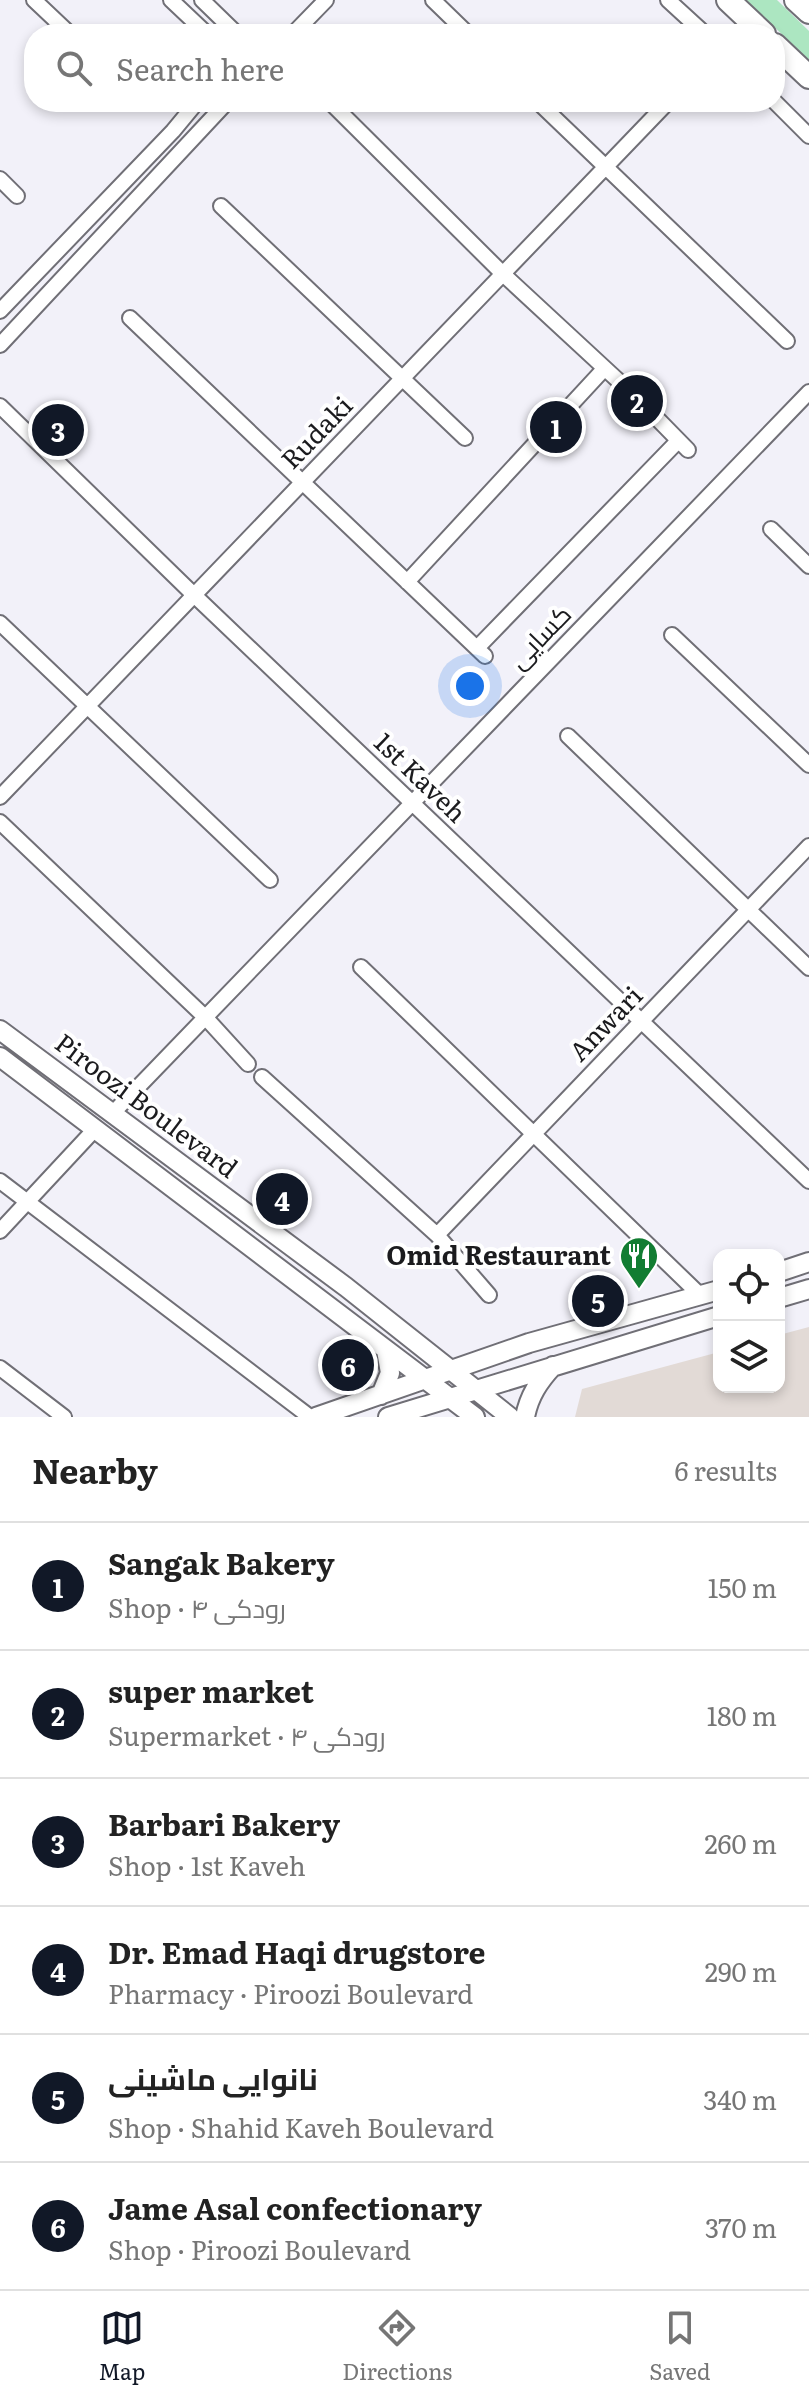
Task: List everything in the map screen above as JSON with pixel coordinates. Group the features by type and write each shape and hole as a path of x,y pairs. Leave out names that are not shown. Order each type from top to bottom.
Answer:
{"highway":[{"path":"728,0 753,24"},
{"path":"796,0 809,12"},
{"path":"785,54 809,77"}],"main road":[{"name":"Piroozi Boulevard","path":"0,1030 346,1287 476,1390"},
{"name":"Piroozi Boulevard","path":"0,1057 450,1398"},
{"path":"785,1270 809,1262"},
{"path":"785,1296 809,1289"},
{"path":"313,1417 529,1343 710,1293"},
{"path":"388,1417 713,1318"},
{"path":"381,1395 390,1373 386,1350"},
{"path":"525,1417 532,1394 553,1366"},
{"path":"476,1390 510,1417"},
{"path":"450,1398 475,1417"}],"street":[{"path":"34,0 59,24"},
{"path":"171,0 196,24"},
{"path":"202,0 227,24"},
{"path":"303,24 326,0"},
{"path":"433,0 458,24"},
{"path":"668,0 694,24"},
{"path":"0,311 189,112"},
{"path":"0,345 218,112"},
{"path":"130,318 481,652 683,445 503,274 340,112"},
{"path":"548,112 787,341"},
{"name":"Rudaki","path":"0,797 658,112"},
{"path":"785,112 809,136"},
{"path":"0,179 17,196"},
{"path":"221,206 465,438"},
{"path":"93,214 108,229"},
{"path":"407,582 604,369"},
{"name":"کسایی","path":"112,1114 809,392"},
{"name":"1st Kaveh","path":"0,406 809,1181"},
{"path":"771,529 809,566"},
{"path":"0,623 270,880"},
{"path":"672,635 809,765"},
{"path":"568,736 809,968"},
{"path":"0,822 206,1018 248,1064"},
{"name":"Anwari","path":"437,1235 809,846"},
{"path":"361,967 534,1134 710,1293"},
{"path":"262,1077 437,1235 489,1295"},
{"path":"0,1231 96,1128"},
{"path":"0,1181 313,1417"},
{"path":"0,1368 64,1417"}],"green space":[{"path":"746,0 777,0 809,31 809,60 785,37 785,24 771,24"}],"building":[{"path":"809,1327 809,1417 575,1417 582,1389 713,1354 713,1393 785,1393 785,1333"}],"place":[{"name":"super market","path":"637,401"},
{"name":"Sangak Bakery","path":"556,427"},
{"name":"Barbari Bakery","path":"58,430"},
{"name":"Dr. Emad Haqi drugstore","path":"282,1199"},
{"name":"Omid Restaurant","path":"639,1290"},
{"name":"نانوایی ماشینی","path":"598,1301"},
{"name":"Jame Asal confectionary","path":"348,1365"}]}
